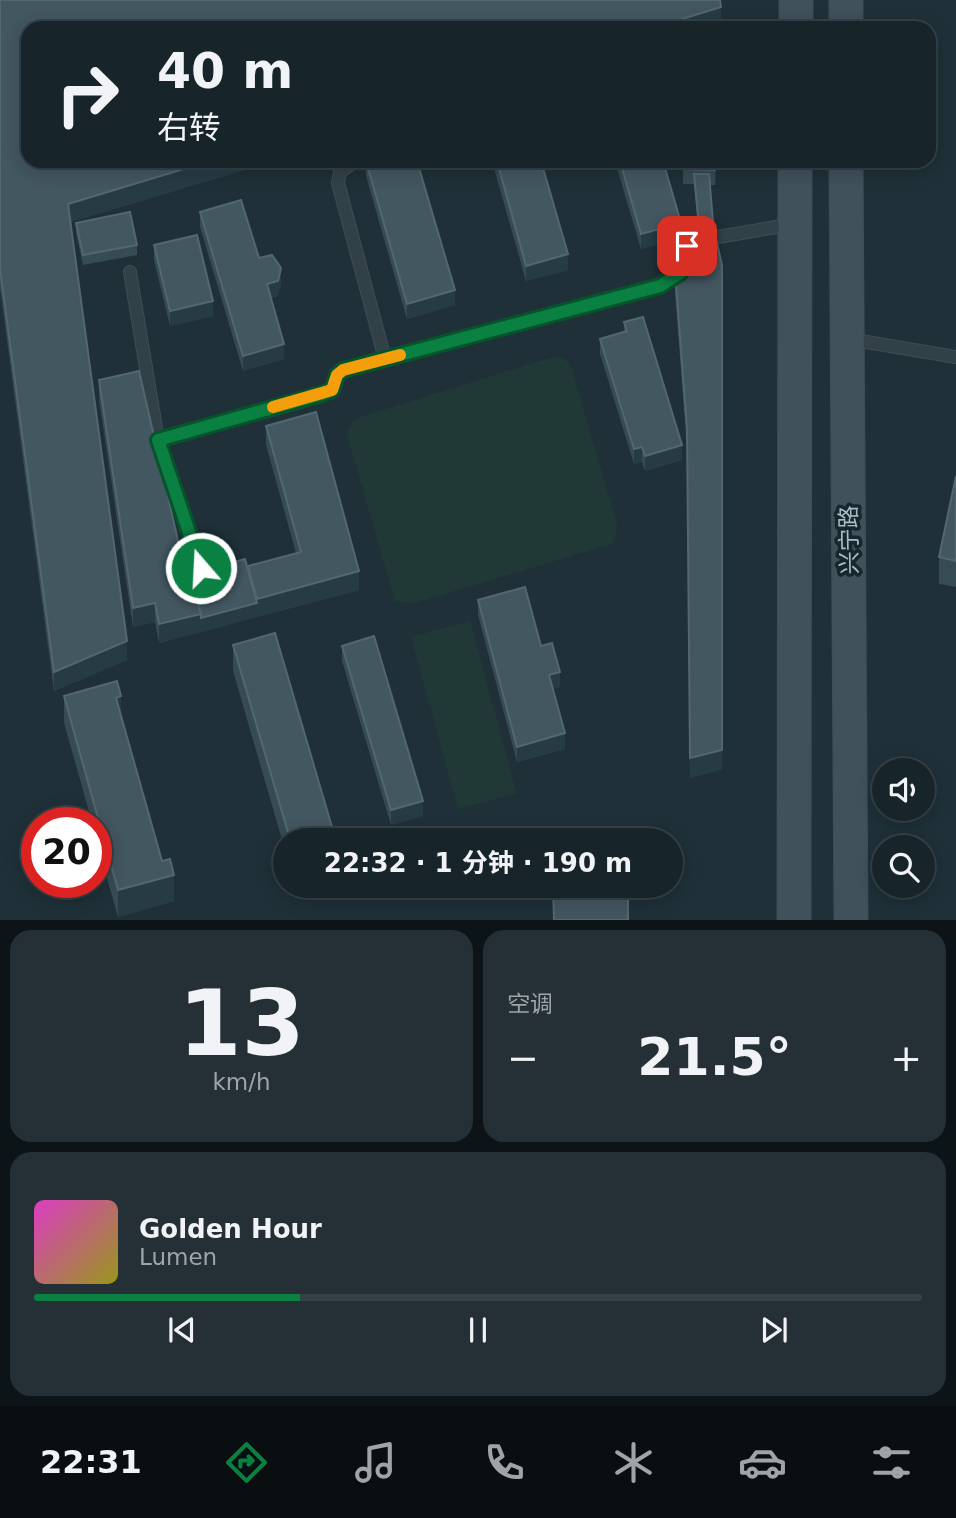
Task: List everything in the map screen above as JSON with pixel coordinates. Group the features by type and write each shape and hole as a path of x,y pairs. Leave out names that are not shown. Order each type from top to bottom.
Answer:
{"main road":[{"path":"796,0 796,21"},
{"path":"846,0 846,21"},
{"path":"794,919 795,168"},
{"name":"兴宁路","path":"846,168 851,919"}],"lane":[{"path":"345,168 340,172 338,183 385,359"},
{"path":"718,237 795,224"},
{"path":"158,440 322,394 332,390 337,375 343,370 660,286 680,273 687,246 695,241"},
{"path":"130,272 158,440 201,568"},
{"path":"846,338 956,357"}],"green space":[{"path":"556,356 565,359 571,366 617,524 614,543 415,603 395,601 348,439 349,427 357,418"},
{"path":"470,621 517,793 458,809 411,637"}],"building":[{"path":"0,0 720,0 721,7 676,21 21,21 21,168 187,168 68,204 127,641 54,672 0,269"},
{"path":"368,168 419,168 455,290 407,304"},
{"path":"499,168 543,168 568,254 526,266"},
{"path":"622,168 665,168 681,223 641,234"},
{"path":"683,168 715,168 715,170"},
{"path":"694,174 709,174 714,234 700,237"},
{"path":"241,200 259,258 272,255 281,268 278,281 267,284 284,344 243,356 200,212"},
{"path":"130,212 137,245 83,255 76,223"},
{"path":"715,234 722,265 722,750 690,758 687,429 675,272 700,268 694,238"},
{"path":"197,235 213,301 170,311 154,245"},
{"path":"643,317 682,445 645,456 642,447 634,449 600,339 627,331 624,322"},
{"path":"139,371 185,571 179,573 186,597 195,594 201,614 159,624 155,603 133,608 99,380"},
{"path":"316,412 359,571 257,599 248,566 301,552 266,426"},
{"path":"956,476 956,561 939,557"},
{"path":"245,559 257,603 201,618 195,594 186,597 180,577"},
{"path":"525,587 541,646 552,643 560,672 549,675 565,733 517,747 478,600"},
{"path":"275,633 332,827 287,828 233,645"},
{"path":"374,636 423,801 391,810 342,646"},
{"path":"117,681 121,696 116,698 162,861 170,859 174,875 118,890 112,868 112,807 95,807 64,696"},
{"path":"553,898 628,898 628,920 554,920"}],"slow traffic":[{"path":"273,407 332,390 337,375 343,370 400,355"}],"route":[{"path":"201,568 158,440 322,394 332,390 337,375 343,370 660,286 680,273 687,246"}]}
